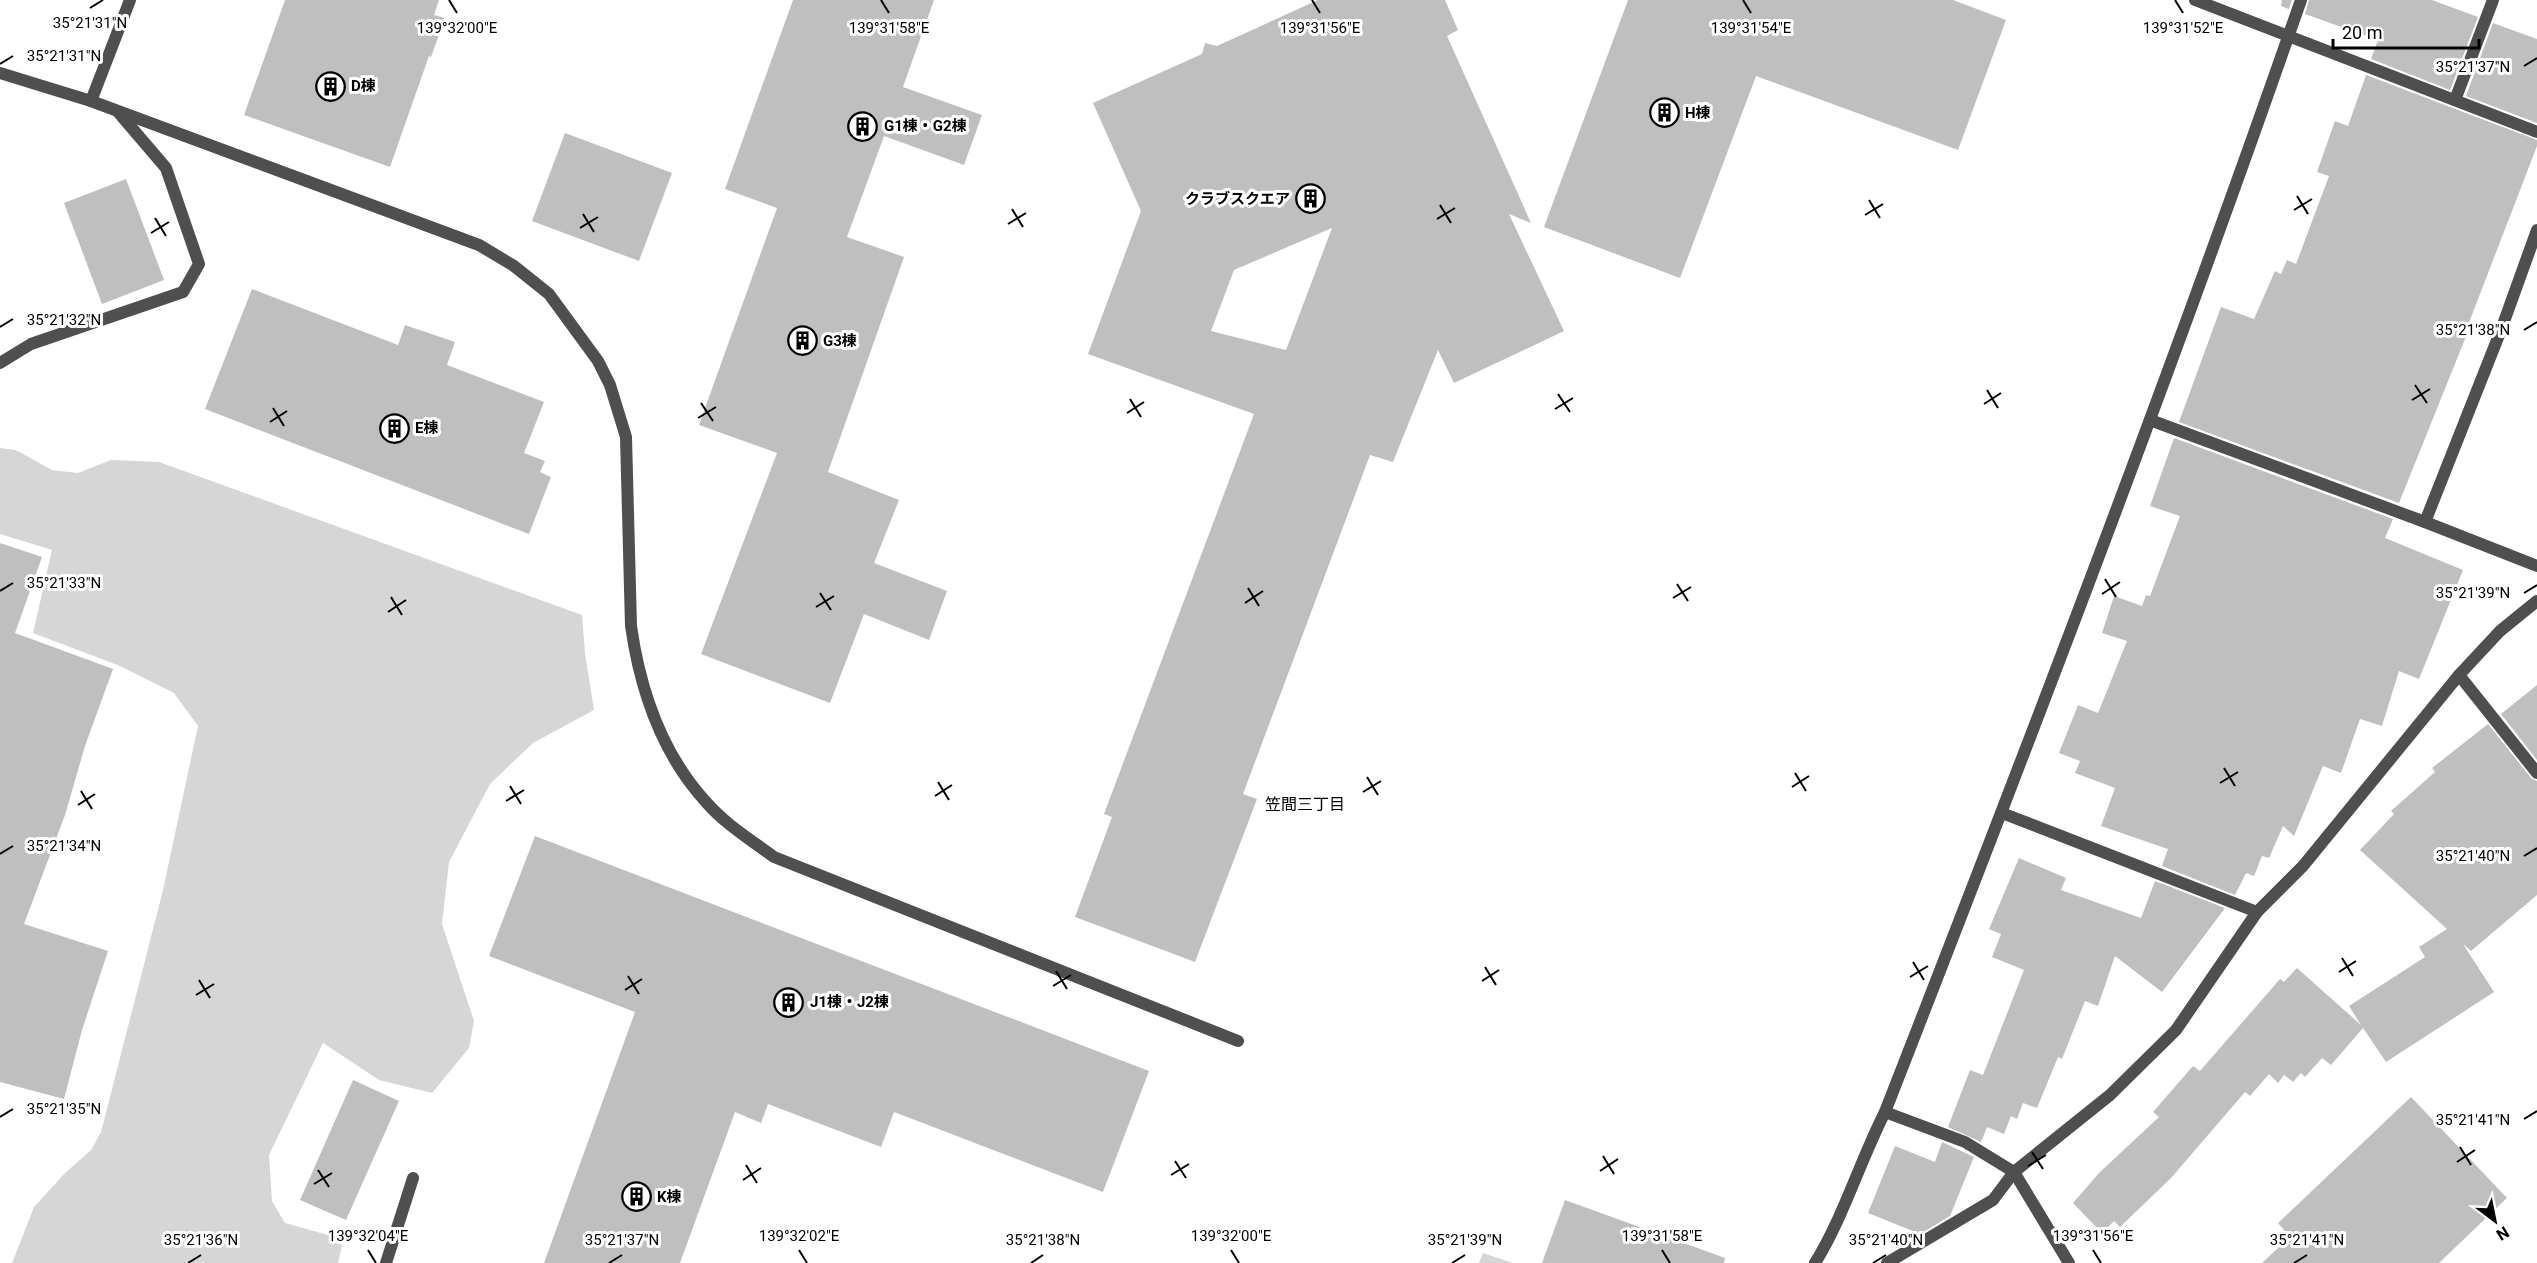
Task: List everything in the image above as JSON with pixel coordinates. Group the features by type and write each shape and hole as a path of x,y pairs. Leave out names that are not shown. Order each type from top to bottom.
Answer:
{"street":[{"path":"91,101 130,0"},
{"path":"2195,0 2537,132"},
{"path":"1815,1263 1825,1247 1885,1112 2002,813 2150,420 2301,0"},
{"path":"2455,100 2493,0"},
{"path":"0,73 91,101 479,245 514,266 549,294 598,361 610,385 626,437 631,626 635,655 647,700 678,766 706,802 730,825 774,857 1238,1041"},
{"path":"0,363 31,344 183,292 199,264 166,168 118,112"},
{"path":"2425,522 2501,330 2537,230"},
{"path":"2150,420 2537,566"},
{"path":"1887,1263 1993,1200 2014,1172 2110,1095 2176,1030 2257,912 2303,866 2459,675 2500,631 2537,601"},
{"path":"2459,675 2537,773"},
{"path":"2002,813 2257,912"},
{"path":"1885,1112 1965,1142 2014,1172 2069,1263"},
{"path":"386,1263 413,1178"}],"shaded area":[{"path":"0,448 16,450 52,470 78,473 111,460 159,462 582,615 594,710 533,743 490,784 449,862 442,924 474,1021 469,1048 432,1093 379,1080 323,1043 269,1155 272,1201 285,1223 328,1235 342,1245 338,1263 12,1263 34,1207 64,1174 91,1150 101,1132 163,890 198,726 174,693 120,666 33,633 52,550 0,534"},
{"path":"1483,1253 1513,1263 1479,1263"}],"building":[{"name":"D棟","path":"285,0 439,0 434,15 445,18 431,57 429,56 390,167 244,115"},
{"path":"793,0 934,0 903,87 982,115 964,165 884,136 847,237 904,257 828,472 899,500 874,563 947,591 929,640 864,614 830,703 701,654 777,453 699,425 777,208 725,189"},
{"path":"1318,0 1445,0 1458,30 1447,36 1531,223 1509,214 1564,331 1454,383 1438,350 1393,462 1370,455 1243,794 1257,799 1195,962 1075,917 1112,817 1104,814 1254,414 1088,354 1141,211 1093,103 1202,54 1205,43 1217,46","holes":["1332,228 1286,350 1211,331 1234,270"]},
{"name":"H棟","path":"1628,0 1953,0 2006,20 1958,150 1756,76 1680,278 1544,227"},
{"path":"2282,0 2292,0 2289,9 2281,6"},
{"path":"2309,0 2432,0 2478,17 2450,90 2371,59 2378,40 2305,14"},
{"path":"2493,23 2537,39 2537,123 2466,96"},
{"path":"2366,75 2537,140 2537,146 2465,333 2467,334 2399,503 2179,422 2221,307 2254,319 2275,271 2281,274 2287,260 2296,264 2329,176 2317,172 2335,121 2348,126"},
{"path":"565,133 672,173 639,261 532,221"},
{"path":"126,179 164,280 102,304 64,203"},
{"name":"E棟","path":"252,289 398,345 405,325 455,342 447,365 544,402 524,453 545,461 540,472 551,477 529,534 205,409"},
{"path":"2174,438 2393,519 2385,538 2463,570 2419,679 2399,671 2382,726 2360,719 2341,773 2323,766 2294,836 2283,826 2269,858 2262,856 2254,876 2246,873 2235,895 2162,866 2168,849 2101,826 2115,788 2075,773 2080,761 2059,753 2078,705 2098,713 2127,641 2102,633 2114,596 2142,606 2146,595 2150,596 2180,516 2150,506"},
{"path":"0,543 42,557 15,633 113,669 85,746 65,815 24,924 108,951 82,1030 64,1099 0,1082"},
{"path":"2537,685 2537,760 2501,714"},
{"path":"2488,724 2531,778 2537,781 2537,895 2471,951 2463,944 2494,992 2386,1062 2363,1028 2331,1065 2322,1058 2305,1077 2301,1073 2293,1082 2284,1075 2278,1083 2269,1074 2250,1096 2245,1092 2171,1178 2120,1227 2114,1221 2102,1233 2073,1203 2099,1173 2159,1117 2153,1112 2193,1066 2200,1071 2280,979 2284,982 2297,968 2361,1025 2349,1006 2425,957 2419,947 2447,929 2360,850 2394,814 2391,811 2435,772 2432,768"},
{"name":"J1棟・J2棟","path":"535,836 1149,1071 1103,1192 894,1112 881,1147 768,1104 761,1123 735,1112 680,1263 544,1263 635,1012 489,956"},
{"path":"2019,858 2066,878 2061,890 2141,918 2155,881 2225,908 2162,992 2115,956 2098,1006 2085,1001 2062,1059 2058,1057 2037,1108 2023,1103 2017,1119 2011,1116 2004,1134 1987,1127 1981,1142 1948,1127 1970,1070 1983,1075 2024,970 1992,957 2001,934 1989,929"},
{"path":"353,1080 399,1101 346,1220 300,1200"},
{"path":"2411,1097 2507,1198 2439,1263 2262,1263 2290,1237 2278,1223"},
{"path":"1942,1142 1974,1157 1950,1216 1920,1234 1868,1213 1895,1146 1935,1162"},
{"path":"1565,1200 1725,1258 1724,1263 1542,1263"}],"place":[{"name":"D棟","path":"330,86"},
{"name":"H棟","path":"1664,113"},
{"name":"G1棟・G2棟","path":"863,126"},
{"name":"クラブスクエア","path":"1311,199"},
{"name":"G3棟","path":"802,341"},
{"name":"E棟","path":"394,428"},
{"name":"J1棟・J2棟","path":"789,1002"},
{"name":"K棟","path":"636,1197"}],"district":[{"name":"笠間三丁目","path":"1305,804"}]}
